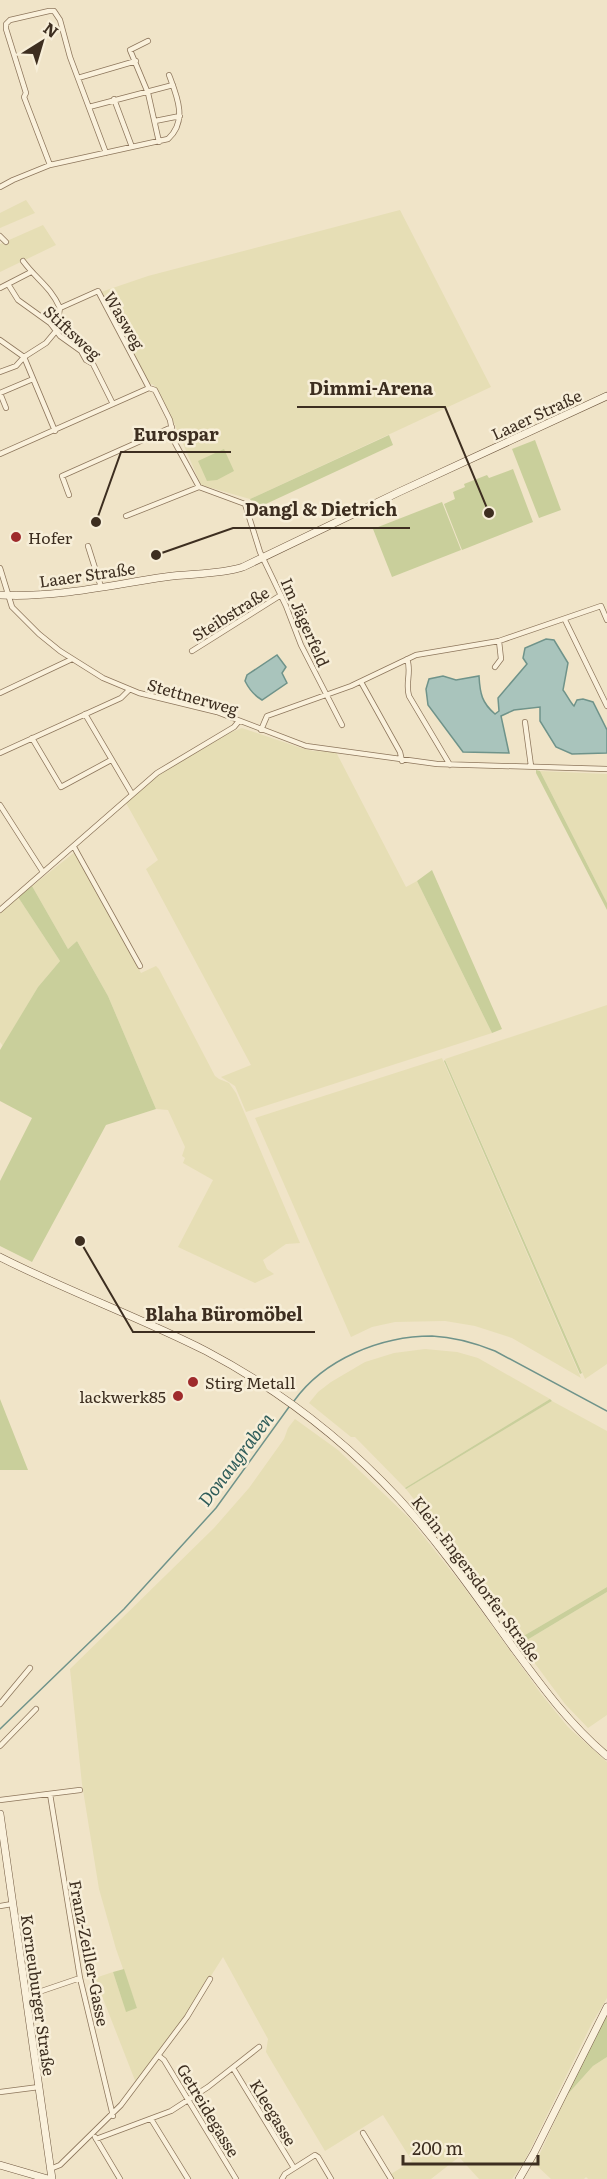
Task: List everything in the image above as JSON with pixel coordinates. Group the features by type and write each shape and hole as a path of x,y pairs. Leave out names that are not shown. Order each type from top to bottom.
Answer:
{"street":[{"path":"50,165 24,97 26,93 6,24 10,20 54,11 60,20 88,107 106,153"},
{"path":"148,41 130,50 148,93 159,142"},
{"path":"78,78 136,61"},
{"path":"0,187 50,165 168,139 176,130 180,116 169,75"},
{"path":"88,107 173,85"},
{"path":"114,99 132,147"},
{"path":"155,121 180,116"},
{"path":"0,236 6,242"},
{"path":"0,372 16,366 24,357 43,346 56,331 60,308 50,289 31,272 23,261"},
{"path":"0,288 31,272"},
{"name":"Stiftsweg","path":"8,284 18,300 50,322 56,331 81,351 86,360 95,367 113,404"},
{"name":"Wasweg","path":"60,308 98,291 149,388"},
{"path":"0,340 24,357 55,431"},
{"path":"6,408 0,394 2,391 33,379"},
{"path":"0,454 149,388 155,390 172,427 174,441 199,487 126,516"},
{"name":"Laaer Straße","path":"4,595 53,594 183,574 229,571 263,558 607,396"},
{"path":"69,495 62,476 172,427"},
{"name":"Im Jägerfeld","path":"199,487 244,504 256,543 281,595 301,645 342,725"},
{"path":"88,546 101,587"},
{"name":"Stettnerweg","path":"0,568 4,595 12,607 39,634 72,659 103,678 129,690 217,712 300,745 450,765 607,769"},
{"name":"Steibstraße","path":"192,651 281,595"},
{"path":"261,730 267,716 361,682 423,653 499,641 601,606 607,620"},
{"path":"565,620 607,706"},
{"path":"495,667 500,661 499,641"},
{"path":"0,693 72,659"},
{"path":"407,659 410,668 407,684 409,696 450,765"},
{"path":"361,682 400,752 402,760"},
{"path":"0,753 121,698 129,690"},
{"path":"85,714 132,794"},
{"path":"0,910 157,772 234,727 239,721"},
{"path":"525,722 531,766"},
{"path":"32,738 61,787 111,760"},
{"path":"0,805 43,873"},
{"path":"74,847 140,966"},
{"name":"Klein-Engersdorfer Straße","path":"0,1257 195,1346 240,1370 284,1399 353,1454 401,1501 438,1545 557,1706 584,1736 607,1756"},
{"path":"0,1704 30,1668"},
{"path":"0,1746 36,1709"},
{"path":"0,1800 80,1790"},
{"name":"Franz-Zeiller-Gasse","path":"50,1794 80,1978 113,2116"},
{"name":"Korneuburger Straße","path":"0,1814 27,1996 50,2179"},
{"path":"0,1906 12,1904"},
{"path":"27,1996 80,1978"},
{"path":"50,2169 58,2167 94,2137 113,2116 187,2017 210,1979"},
{"path":"519,2179 607,2007"},
{"path":"94,2137 151,2119 189,2101 259,2047"},
{"name":"Getreidegasse","path":"159,2056 164,2060 236,2179"},
{"name":"Kleegasse","path":"233,2068 294,2168"},
{"path":"0,2092 39,2087"},
{"path":"151,2119 188,2179"},
{"path":"363,2133 391,2179"},
{"path":"94,2137 120,2179"},
{"path":"282,2179 294,2168 316,2156 331,2179"},
{"path":"0,2165 50,2179"}],"shaded area":[{"path":"26,200 35,213 0,228 0,213"},
{"path":"400,210 491,387 250,499 201,485 174,423 154,385 148,383 101,292 148,276"},
{"path":"43,225 56,245 0,272 0,244"},
{"path":"242,728 301,748 336,752 406,887 417,881 492,1033 246,1112 235,1086 221,1077 251,1065 146,869 158,860 126,803 159,774 229,733"},
{"path":"540,771 607,774 607,903"},
{"path":"75,852 141,973 156,966 159,969 215,1076 229,1083 236,1093 300,1243 286,1244 263,1260 267,1269 274,1274 255,1283 178,1247 213,1180 183,1163 185,1158 182,1156 185,1147 168,1110 156,1109 108,996 77,941 68,949 32,886"},
{"path":"18,897 60,961 38,987 3,1046 0,1042 0,913"},
{"path":"607,1005 607,1364 585,1379 445,1059"},
{"path":"442,1058 581,1378 512,1338 475,1326 445,1321 395,1322 372,1327 351,1337 255,1118"},
{"path":"425,1349 457,1352 478,1358 550,1399 405,1488 355,1437 351,1437 309,1403 331,1382 365,1362 394,1353"},
{"path":"552,1401 607,1431 607,1587 520,1638 435,1519 431,1521 406,1489"},
{"path":"295,1419 338,1450 409,1518 463,1586 542,1695 568,1727 607,1762 607,1998 592,2023 524,2162 512,2179 479,2179 459,2157 431,2179 394,2179 391,2174 412,2161 383,2115 325,2151 266,2052 268,2039 223,1957 186,2015 136,2083 95,1978 113,1972 126,2011 137,2008 116,1949 99,1889 82,1784 70,1669 214,1528 249,1488 284,1439"},
{"path":"607,1592 607,1715 588,1728 565,1704 522,1643"},
{"path":"607,2057 607,2179 588,2179 586,2177 584,2179 551,2179 535,2164 567,2095 593,2066"}],"green space":[{"path":"389,435 393,445 255,509 250,499"},
{"path":"535,440 561,510 539,518 512,449"},
{"path":"224,449 234,471 217,480 207,481 198,461"},
{"path":"513,469 533,522 462,550 444,504 455,499 453,492 465,487 464,484 487,475 489,478"},
{"path":"442,502 461,550 392,577 373,529"},
{"path":"536,770 540,771 607,903 607,910 536,773"},
{"path":"432,870 502,1029 492,1033 417,881"},
{"path":"32,886 68,949 77,941 108,996 156,1109 106,1125 32,1262 0,1246 0,1181 32,1118 0,1101 0,1050 38,987 60,961 18,897"},
{"path":"444,1061 582,1373 580,1374"},
{"path":"0,1399 28,1470 0,1470"},
{"path":"550,1399 552,1401 405,1488"},
{"path":"607,1587 607,1592 522,1643 520,1638"},
{"path":"124,1969 137,2008 126,2012 113,1972"},
{"path":"607,2015 607,2057 593,2066 567,2095"}],"water":[{"path":"546,639 554,640 568,663 563,690 571,703 574,706 577,700 583,699 593,702 607,730 607,753 572,754 556,747 540,721 540,707 514,710 501,716 509,753 463,752 428,705 426,689 429,679 443,676 456,680 479,676 482,698 495,714 499,711 498,698 527,664 523,658 525,648"},
{"path":"277,655 286,667 282,673 287,683 262,700 245,681 247,675"}],"waterway":[{"name":"Donaugraben","path":"294,1401 321,1373 355,1353 393,1340 432,1336 464,1341 495,1351 607,1411"},
{"name":"Donaugraben","path":"0,1729 124,1609 216,1508 289,1407"}],"place":[{"name":"Dimmi-Arena","path":"489,513"},
{"name":"Eurospar","path":"96,522"},
{"name":"Hofer","path":"16,537"},
{"name":"Dangl & Dietrich","path":"156,555"},
{"name":"Blaha Büromöbel","path":"80,1241"},
{"name":"Stirg Metall","path":"193,1382"},
{"name":"lackwerk85","path":"178,1396"}]}
